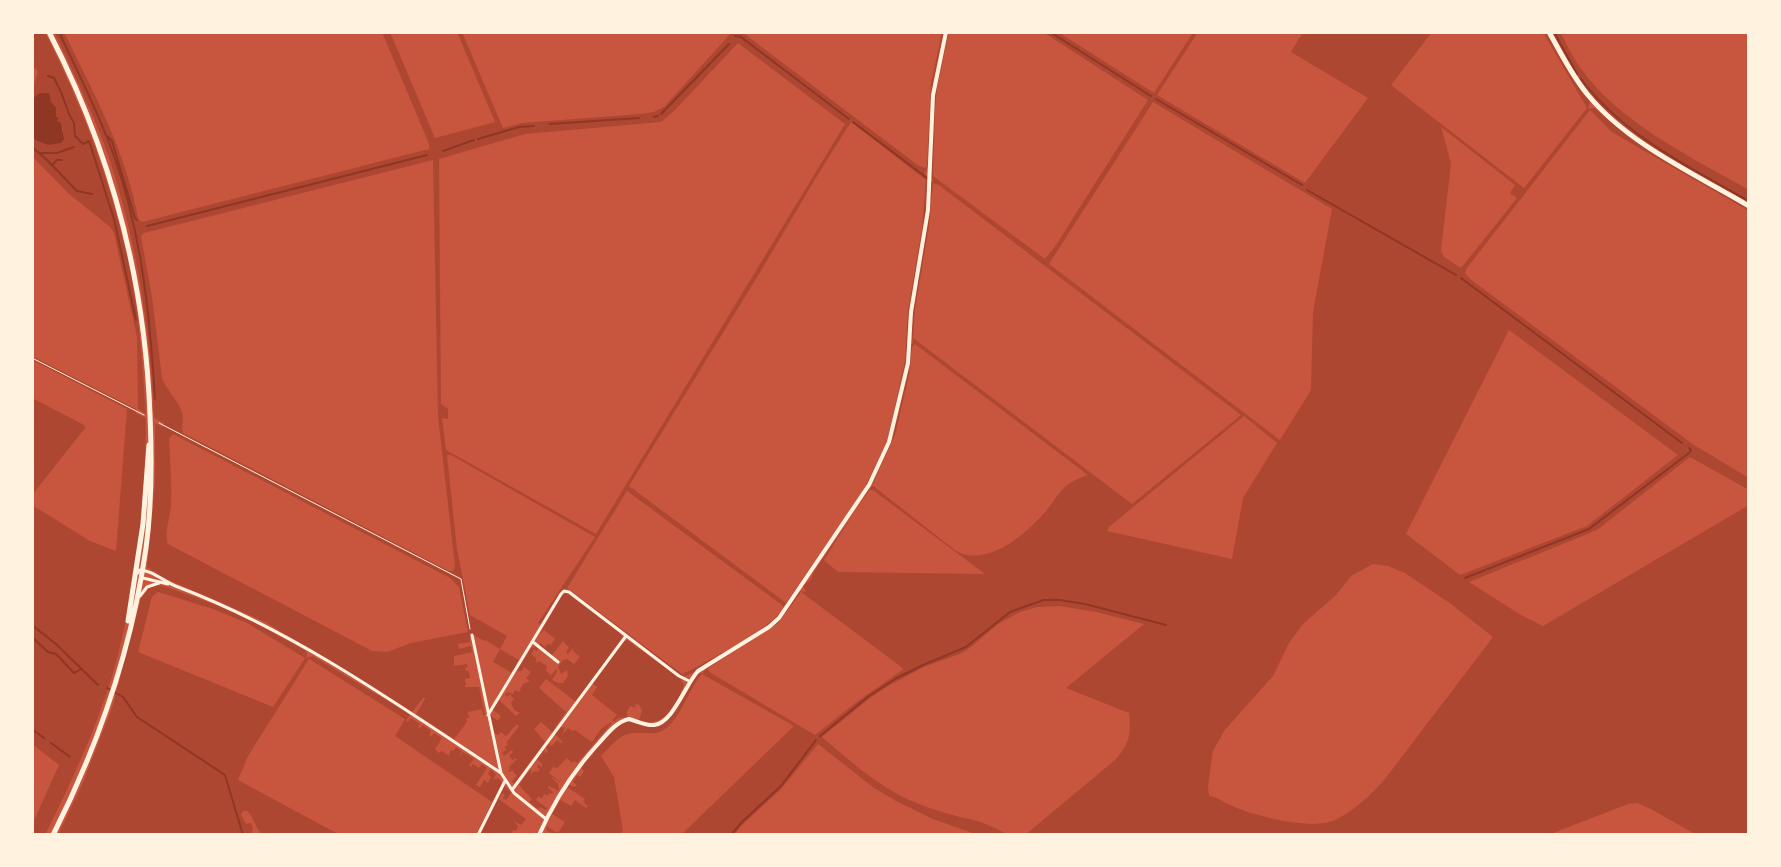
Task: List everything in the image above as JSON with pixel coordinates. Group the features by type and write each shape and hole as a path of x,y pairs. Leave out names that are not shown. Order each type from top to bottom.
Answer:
{"main road":[{"path":"49,32 88,115 110,176 134,269 143,321 152,486 136,603 123,651 81,775 53,835"},
{"path":"1549,32 1579,84 1614,121 1648,146 1749,206"},
{"path":"123,651 140,573"}],"street":[{"path":"539,835 575,770 616,725 629,719 649,725 660,723 672,711 689,681 708,664 777,620 869,485 889,442 906,375 911,312 928,210 933,95 946,32"},
{"path":"140,573 149,572 168,584 252,618 411,713 501,773"},
{"path":"140,573 162,583"},
{"path":"136,603 147,587 154,583 168,584"},
{"path":"488,715 561,594 566,591 689,681"},
{"path":"472,635 501,773 512,790 546,819"},
{"path":"512,790 626,636"},
{"path":"533,642 558,662"},
{"path":"478,835 505,781"}],"path":[{"path":"32,358 136,411"},
{"path":"164,426 461,579 472,635"}],"shaded area":[{"path":"32,32 45,32 88,128 111,195 135,298 146,414 138,409 137,337 114,233 32,156 32,134 35,140 48,145 63,136 63,128 57,121 56,107 49,96 32,99 38,71 32,66"},
{"path":"54,32 64,32 97,100 126,170 138,219 142,222 429,149 382,32 390,32 435,138 495,122 457,32 462,32 503,128 522,123 654,112 665,106 732,32 742,32 925,168 931,84 942,32 945,32 933,82 928,166 925,173 928,180 926,219 910,310 905,372 887,440 905,361 908,311 922,228 926,180 851,122 629,486 786,603 863,491 885,446 872,478 776,620 754,634 776,617 784,608 782,605 627,491 567,588 682,674 753,635 685,676 679,675 568,591 561,592 539,628 538,623 595,537 447,455 457,549 470,615 507,636 500,649 474,635 470,635 470,642 458,644 459,649 471,646 472,652 454,656 454,666 467,664 465,668 470,678 465,679 464,687 479,687 485,715 482,709 468,712 467,722 454,739 416,714 424,697 412,712 265,622 162,577 147,567 155,483 155,423 164,427 164,423 154,418 140,282 126,215 106,149","holes":["738,43 845,124 596,534 446,450 442,418 448,419 448,409 441,404 439,159 525,134 661,122","433,160 438,416 455,566 453,571 183,433 183,416 162,378 141,236","173,434 450,578 459,587 468,632 411,643 387,652 372,651 168,544 171,498 169,439"]},
{"path":"947,32 949,32 937,87 933,176 1045,259 1148,100 1043,32 1058,32 1154,93 1192,34 1198,32 1157,95 1305,183 1368,98 1291,52 1303,32 1432,32 1391,85 1524,188 1587,108 1543,32 1546,32 1590,102 1588,109 1595,108 1650,150 1749,209 1612,132 1590,110 1465,273 1694,445 1749,478 1749,490 1690,457 1597,530 1469,582 1543,626 1749,505 1749,835 1697,835 1637,803 1548,835 1025,835 1115,760 1124,749 1129,733 1129,713 1066,688 1144,624 1060,606 1037,607 998,624 962,653 924,667 888,686 822,737 866,773 901,796 983,823 1009,835 978,835 933,819 874,788 818,744 781,789 734,835 681,835 794,726 702,674 668,727 657,733 624,736 601,756 614,777 623,831 618,835 556,835 547,831 546,826 558,833 565,822 552,814 560,800 571,806 575,800 586,808 588,806 583,802 585,799 567,787 577,785 573,782 584,771 580,767 619,725 627,721 649,727 659,725 678,706 697,674 703,673 708,666 781,618 800,591 806,592 803,586 811,579 855,511 824,560 838,572 985,574 870,489 872,485 956,551 981,555 1006,546 1017,538 1038,520 1066,486 1088,475 915,344 895,435 881,465 893,436 913,342 911,331 913,302 933,181 931,175 934,101","holes":["1153,102 1332,209 1313,312 1311,390 1280,440 1049,264","1441,127 1515,185 1510,193 1517,198 1461,268 1444,257 1441,251 1451,163","933,183 1241,415 1132,504 913,338","1509,330 1678,455 1587,526 1460,575 1406,534","1244,416 1277,443 1243,498 1232,559 1107,531","1373,564 1405,573 1493,637 1385,779 1357,806 1327,823 1269,818 1209,796 1213,751 1224,731 1273,676 1289,643 1303,624 1336,595 1351,576","801,592 904,669 815,735 707,669 778,623"]},
{"path":"1551,32 1560,32 1582,70 1616,106 1659,138 1749,190 1749,203 1647,143 1610,115 1582,83"},
{"path":"40,93 49,93 56,107 57,121 61,123 64,139 61,143 48,145 35,140 32,134 32,99"},
{"path":"32,356 136,409 136,413 146,418 138,543 123,636 93,730 45,835 32,835 32,825 59,765 32,744 32,505 90,541 116,551 127,409 32,360"},
{"path":"32,398 85,428 32,495"},
{"path":"157,585 167,587 238,613 306,651 306,658 313,656 401,709 410,715 406,720 408,722 411,718 420,724 419,729 423,725 431,731 431,737 434,733 442,738 435,749 438,753 442,751 449,756 456,747 462,751 458,758 463,752 474,759 469,765 471,767 473,764 479,768 482,764 487,768 476,785 480,787 484,780 488,783 491,769 496,775 493,780 498,778 511,793 506,800 502,793 499,799 526,819 521,825 514,821 518,827 510,835 476,835 492,802 395,736 405,719 309,659 248,756 238,780 340,835 264,835 250,814 243,811 241,815 246,824 251,823 253,828 251,835 58,835 82,785 112,708 141,598 149,588","holes":["158,592 247,623 305,658 273,707 138,652 152,597"]},
{"path":"567,593 623,638 576,702 546,679 539,688 566,712 552,732 541,722 534,729 545,742 514,784 512,781 517,776 512,770 508,771 517,759 511,761 509,756 512,750 504,756 502,753 519,726 517,724 506,736 501,732 498,735 494,733 490,715 498,721 501,716 493,710 499,700 516,716 520,713 514,710 511,703 514,699 510,694 507,697 505,694 508,692 513,694 515,690 519,692 523,684 530,681 526,678 531,672 524,667 522,671 517,671 531,648 538,649 531,654 536,658 536,663 539,661 547,666 546,671 551,675 557,669 552,680 558,683 563,683 568,676 567,670 561,674 558,667 563,660 574,664 580,657 573,651 574,647 568,654 566,652 569,647 564,640 552,655 539,645 551,645 555,639 544,630 539,635 563,594"},
{"path":"627,640 681,679 684,685 673,708 655,722 639,720 642,710 635,704 636,708 630,706 627,717 614,722 612,720 617,715 592,695 597,687 592,683 622,642"},
{"path":"500,649 519,660 512,673 493,662"},
{"path":"611,722 577,763 567,758 557,768 553,767 549,773 562,783 550,776 558,784 559,791 549,786 552,794 544,794 542,799 539,796 536,800 546,810 538,809 529,802 532,799 519,785 531,768 531,774 538,772 538,764 543,765 537,759 544,750 548,752 546,747 549,744 552,746 557,740 563,742 555,734 561,727 565,728 562,735 568,728 592,742 601,729"}],"waterway":[{"path":"59,32 108,140 132,215 147,307 155,399"},
{"path":"1050,32 1151,96"},
{"path":"1554,32 1577,74"},
{"path":"735,36 741,37 849,119"},
{"path":"661,114 729,44"},
{"path":"48,76 54,78 61,92 74,123 75,136 83,144 89,141 114,219 136,320"},
{"path":"1581,79 1598,99 1637,133 1749,201"},
{"path":"1156,99 1302,185"},
{"path":"654,117 658,116"},
{"path":"550,124 639,118"},
{"path":"853,122 927,178"},
{"path":"478,139 519,127 534,126"},
{"path":"107,136 112,141 137,220"},
{"path":"443,151 474,140"},
{"path":"32,147 77,191 92,194"},
{"path":"40,153 57,153 74,147"},
{"path":"147,226 427,155"},
{"path":"53,164 62,160"},
{"path":"1307,190 1456,275"},
{"path":"1461,278 1682,443"},
{"path":"1465,578 1589,529 1689,453 1689,448"},
{"path":"820,736 895,679 966,647 1010,612 1044,600 1085,604 1166,625"},
{"path":"32,625 98,685"},
{"path":"32,637 48,652 56,654 74,673 81,669"},
{"path":"107,688 123,697 137,717 225,775 243,835"},
{"path":"32,729 44,738"},
{"path":"731,835 781,786 816,740"},
{"path":"51,743 70,757"}]}
